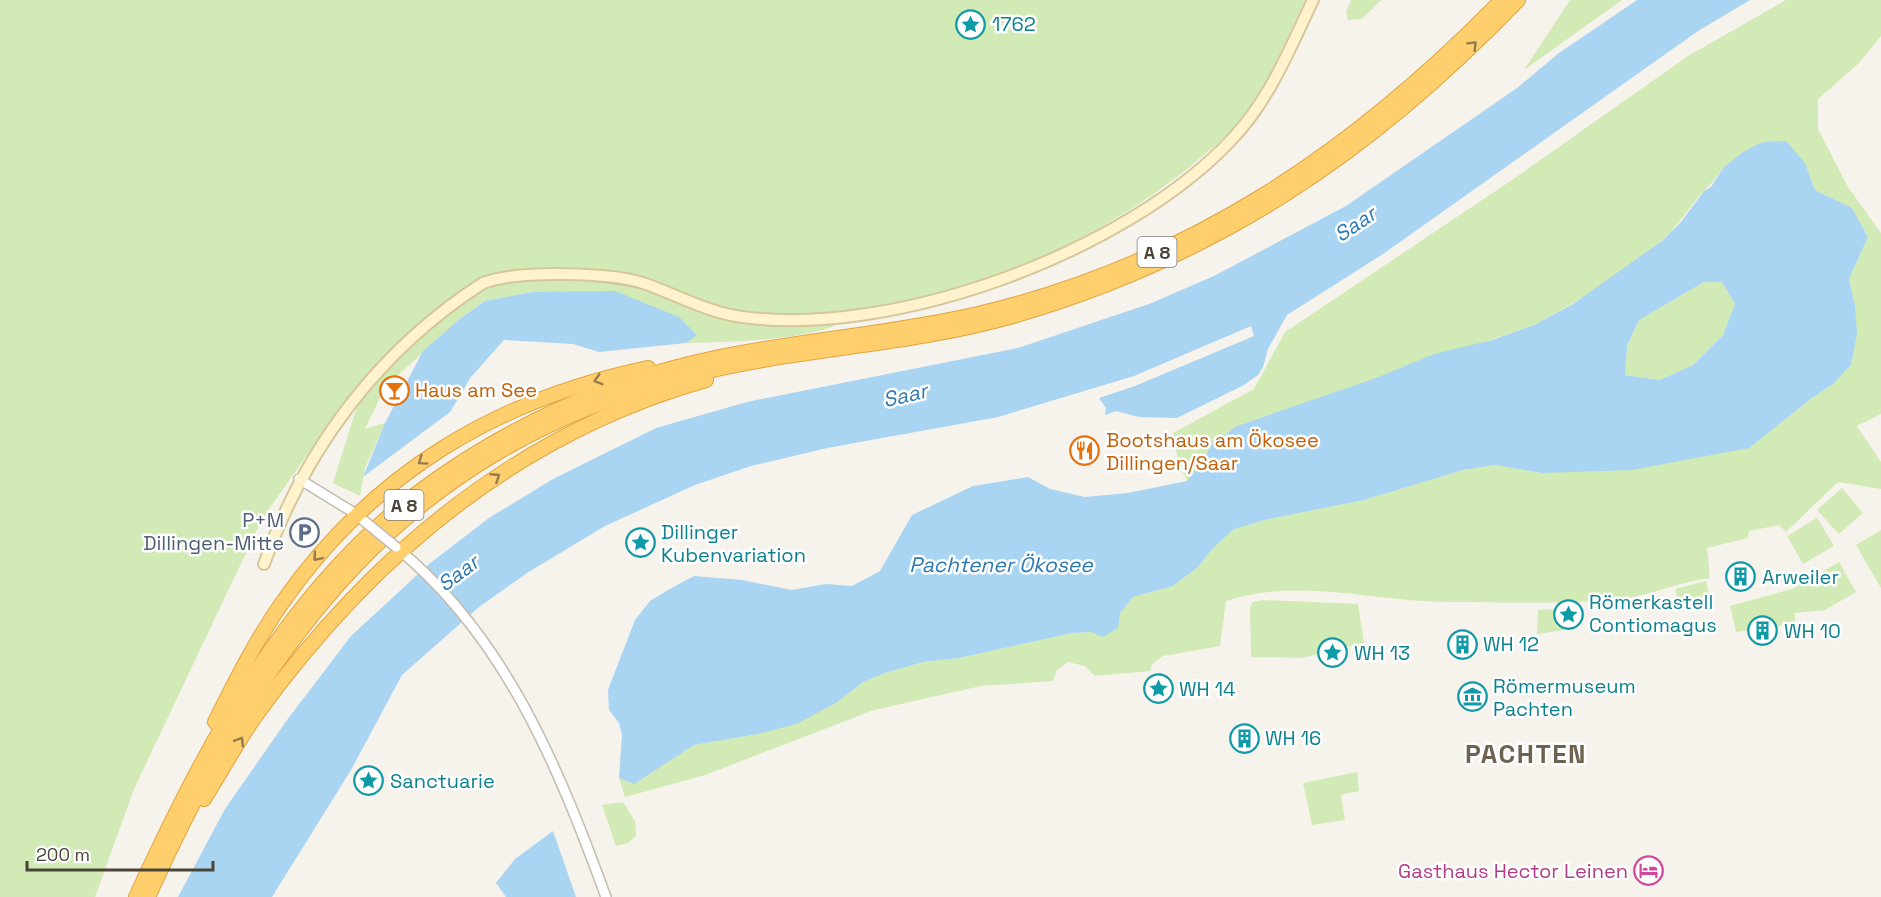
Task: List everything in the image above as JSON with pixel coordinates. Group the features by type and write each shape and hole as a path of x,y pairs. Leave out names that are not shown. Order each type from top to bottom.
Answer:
{"highway":[{"name":"A 8","path":"1427,81 1502,0"},
{"name":"A 8","path":"148,897 233,727 273,664 339,581 422,504 482,462 593,407 691,375 759,361 933,335 1012,316 1101,288 1188,249 1260,211 1326,169 1518,0"},
{"name":"A 8","path":"136,897 225,721 288,626 355,548 416,495 476,453 549,414 660,372 738,354 931,324 1009,306 1097,277 1184,239 1254,202 1402,103"},
{"path":"184,799 212,730 260,638 299,579 356,514 405,472 459,437 530,402 635,370 738,354"},
{"path":"174,843 253,720 291,669 337,614 400,551 476,490 550,445 617,412 759,361"}],"main road":[{"path":"264,564 299,479 350,404 385,362 463,296 493,279 531,275 628,280 726,314 763,319 813,321 869,315 943,299 1001,280 1132,217 1201,169 1235,136 1267,92 1313,0"}],"street":[{"path":"299,479 356,514 400,551 444,594 474,631 517,694 559,773 606,897"}],"green space":[{"path":"0,0 1305,0 1255,100 1240,121 1218,142 1158,190 1097,229 1065,246 997,275 928,296 862,310 826,329 792,336 739,341 686,343 696,335 532,292 485,301 461,318 385,387 365,429 385,423 365,468 360,496 333,483 356,409 345,401 262,519 134,789 95,897 0,897"},
{"path":"1351,0 1381,0 1362,19 1348,20 1346,12"},
{"path":"1570,0 1622,0 1524,70"},
{"path":"1786,0 1881,0 1881,36 1859,63 1818,99 1818,129 1848,187 1881,233 1881,414 1857,426 1881,462 1881,489 1838,482 1786,532 1779,525 1749,531 1748,538 1707,548 1710,578 1624,599 1571,602 1448,602 1336,592 1281,591 1253,594 1226,601 1220,646 1163,656 1152,664 1150,671 1095,676 1085,666 1068,662 1057,670 1053,681 981,686 874,710 705,775 625,797 619,778 634,783 694,745 758,734 836,703 863,682 885,673 923,662 959,658 1072,633 1091,632 1120,613 1133,597 1173,586 1198,567 1213,548 1234,529 1269,519 1364,500 1463,470 1495,465 1542,473 1749,447 1833,384 1851,365 1855,306 1849,279 1868,237 1852,208 1815,190 1805,163 1723,168 1673,230 1661,241 1616,276 1567,307 1534,325 1237,426 1212,444 1202,463 1187,481 1179,464 1173,433 1254,389 1285,332 1512,180 1688,56"},
{"path":"1704,282 1722,282 1735,304 1723,335 1693,365 1660,380 1625,375 1627,346 1639,320"},
{"path":"1842,488 1863,513 1839,534 1817,510"},
{"path":"1817,518 1834,546 1803,564 1787,536"},
{"path":"1881,530 1881,588 1856,545"},
{"path":"1839,562 1856,592 1825,610 1795,613 1795,624 1736,632 1730,606 1792,589"},
{"path":"1706,581 1710,598 1680,607 1675,589"},
{"path":"1263,600 1358,604 1364,643 1302,658 1251,657 1250,607 1253,602"},
{"path":"1559,609 1564,630 1537,634 1538,610"},
{"path":"1357,772 1359,791 1341,795 1345,820 1312,825 1303,783"},
{"path":"623,802 635,821 636,836 628,843 616,846 602,805"}],"water":[{"name":"Saar","path":"1637,0 1750,0 1698,31 1383,254 1287,315 1268,349 1263,367 1258,375 1244,385 1177,418 1139,417 1116,411 1105,415 1106,408 1099,398 1135,386 1254,336 1251,326 1134,376 998,417 827,448 751,466 695,485 605,526 527,573 479,607 402,675 351,770 272,897 178,897 225,809 287,720 351,636 429,564 489,518 553,479 656,428 747,402 1018,348 1149,304 1214,276 1346,206 1517,88 1559,53"},
{"name":"Pachtener Ökosee","path":"1786,141 1805,163 1815,190 1852,208 1868,237 1849,279 1855,306 1857,334 1851,365 1833,384 1749,448 1632,470 1542,473 1495,465 1463,470 1364,500 1269,519 1234,529 1213,548 1198,567 1173,586 1133,597 1120,613 1118,628 1103,637 1091,632 1072,633 959,658 923,662 885,673 863,682 836,703 796,724 758,734 694,745 634,784 619,778 622,735 619,723 609,710 608,690 635,620 650,601 668,590 694,576 742,580 792,590 826,584 852,586 880,571 912,515 973,486 1028,477 1050,489 1085,497 1128,493 1187,481 1202,463 1212,444 1237,426 1376,378 1434,354 1492,340 1534,325 1573,304 1662,241 1681,222 1704,191 1711,187 1723,168 1743,152 1763,142","holes":["1704,282 1722,282 1735,304 1723,335 1693,365 1660,380 1625,375 1627,346 1639,320"]},
{"path":"615,291 679,317 697,335 686,343 599,352 573,344 504,340 471,377 450,412 363,477 385,423 423,351 461,318 485,301 532,292"},
{"path":"553,831 576,897 506,897 496,883 515,859"}],"place":[{"name":"1762","path":"971,24"},
{"name":"Haus am See","path":"394,390"},
{"name":"Bootshaus am Ökosee Dillingen/Saar","path":"1085,451"},
{"name":"P+M Dillingen-Mitte","path":"305,532"},
{"name":"Dillinger Kubenvariation","path":"640,543"},
{"name":"Arweiler","path":"1741,577"},
{"name":"Römerkastell Contiomagus","path":"1568,614"},
{"name":"WH 10","path":"1763,631"},
{"name":"WH 12","path":"1462,644"},
{"name":"WH 13","path":"1333,653"},
{"name":"WH 14","path":"1158,689"},
{"name":"Römermuseum Pachten","path":"1472,697"},
{"name":"WH 16","path":"1244,738"},
{"name":"Sanctuarie","path":"369,781"},
{"name":"Gasthaus Hector Leinen","path":"1649,871"}],"district":[{"name":"PACHTEN","path":"1526,754"}]}
